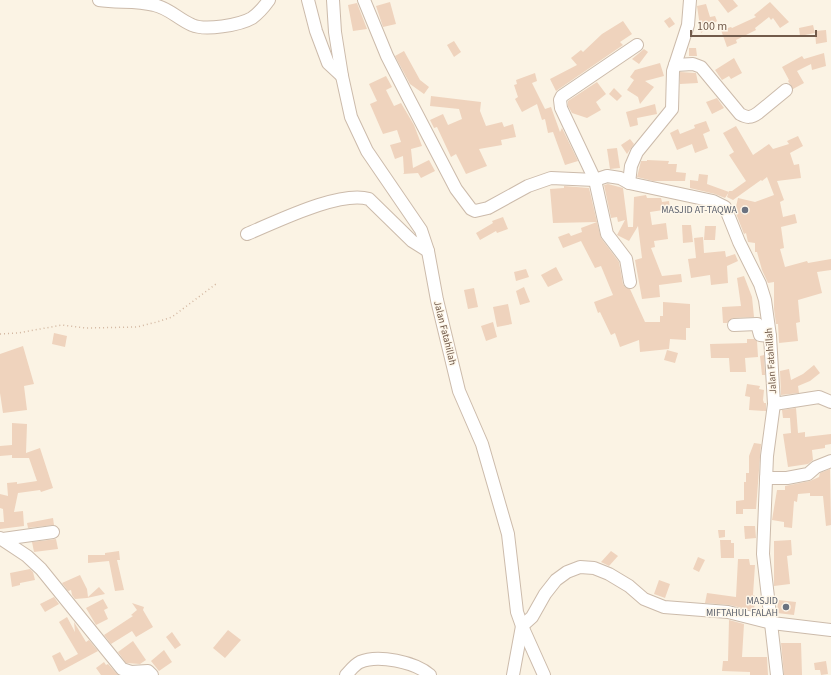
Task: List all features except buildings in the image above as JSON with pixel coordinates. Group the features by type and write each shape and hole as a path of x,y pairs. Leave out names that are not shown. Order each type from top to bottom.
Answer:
{"street":[{"path":"99,0 154,5 167,8 193,26 206,27 235,24 250,19 261,11 269,0"},
{"path":"308,0 316,31 328,63 342,76"},
{"name":"Jalan Fatahillah","path":"333,0 335,32 342,76 351,117 367,151 421,230 428,251 437,300 459,391 482,444 505,521 513,561 517,612 544,675"},
{"name":"Jalan Fatahillah","path":"364,0 387,56 446,171 462,198 471,209 475,211 496,204 539,181 551,178 595,180 607,176 620,178 629,183 713,201 725,207 739,242 760,284 765,300 770,336 774,404 766,478 762,554 772,623 777,675"},
{"path":"629,183 631,166 637,152 672,109 672,78 688,25 690,0"},
{"path":"630,282 626,259 607,234 595,180 561,108 560,100 562,96 637,45"},
{"path":"675,65 693,64 701,67 740,114 745,117 753,116 758,113 786,90"},
{"path":"247,234 300,211 349,197 362,197 369,199 412,241 428,251"},
{"path":"734,325 757,324 760,335 770,336"},
{"path":"774,404 819,397 831,402"},
{"path":"766,478 787,478 808,474 816,467 831,461"},
{"path":"1,538 53,532"},
{"path":"1,538 27,556 41,569 122,669 131,672 148,671 152,675"},
{"path":"513,675 522,626 532,617 545,594 562,574 572,568 587,567 602,570 622,581 644,599 664,607 744,615 772,623 831,630"},
{"path":"346,675 358,663 367,660 411,664 421,668 430,675"}],"path":[{"path":"0,334 18,333 62,325 86,328 137,326 157,322 172,317 216,284"}],"place":[{"name":"MASJID AT-TAQWA","path":"745,210"},
{"name":"MASJID MIFTAHUL FALAH","path":"786,607"}]}
